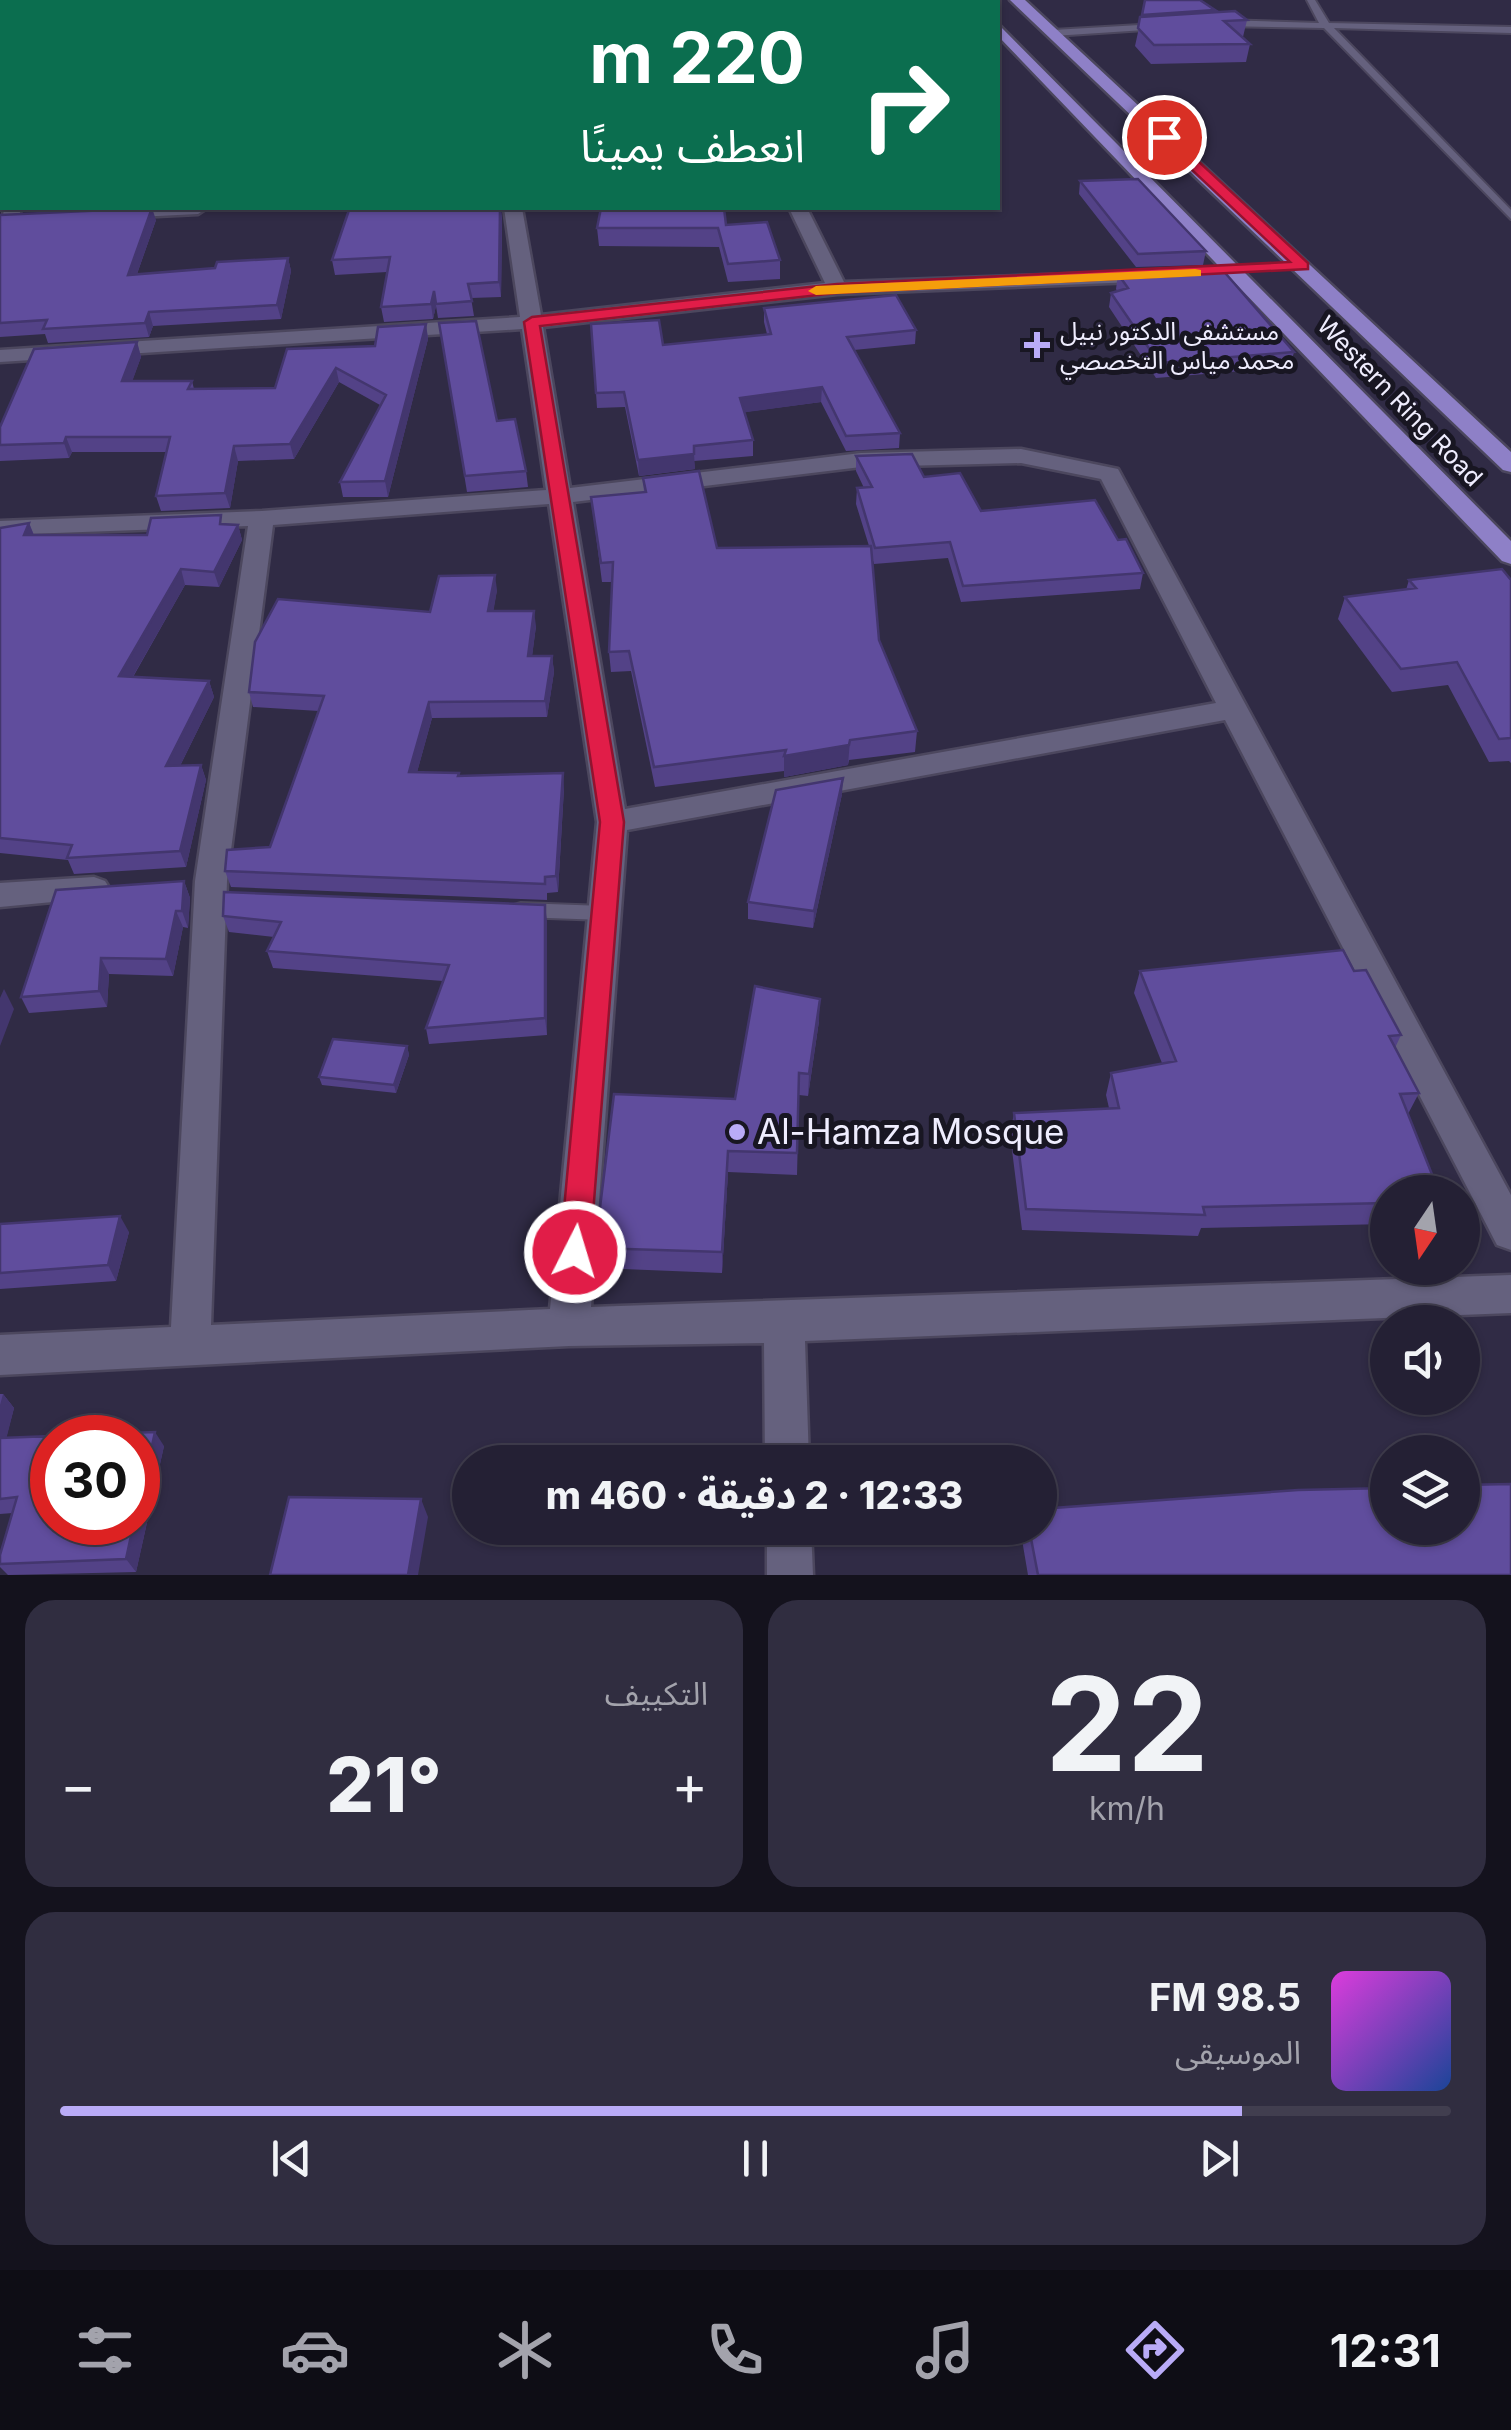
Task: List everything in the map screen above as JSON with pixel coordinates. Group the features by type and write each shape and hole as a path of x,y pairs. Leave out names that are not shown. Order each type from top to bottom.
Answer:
{"main road":[{"name":"Western Ring Road","path":"1016,0 1511,465"},
{"name":"Western Ring Road","path":"1000,30 1511,556"},
{"path":"1237,271 1302,266"}],"street":[{"path":"104,212 151,210"},
{"path":"513,210 612,822 569,1326"},
{"path":"799,210 837,288"},
{"path":"0,356 532,322 837,288 1237,271"},
{"path":"0,528 262,518 562,496 860,460 1021,456 1110,474 1511,1233"},
{"path":"190,1348 218,892 262,518"},
{"path":"612,822 1234,708"},
{"path":"173,884 218,892"},
{"path":"0,894 134,886"},
{"path":"0,1356 569,1326 784,1324 1511,1294"},
{"path":"784,1324 788,1445"},
{"path":"789,1545 790,1575"}],"lane":[{"path":"1311,0 1323,22 1511,216"},
{"path":"1210,24 1323,22 1511,30"},
{"path":"1053,33 1171,26"},
{"path":"506,909 604,913"}],"building":[{"path":"1145,0 1200,0 1215,10 1142,15"},
{"path":"1235,11 1247,20 1224,21 1250,44 1154,45 1138,28 1140,17"},
{"path":"1138,179 1206,251 1138,254 1080,181"},
{"path":"151,210 128,275 215,268 217,262 288,258 277,305 149,312 145,323 43,329 47,320 0,323 0,215"},
{"path":"349,210 500,210 499,282 468,284 472,301 436,304 434,291 431,304 381,307 390,257 332,260"},
{"path":"601,210 724,210 726,225 767,222 780,260 728,264 718,228 597,228"},
{"path":"1220,267 1294,352 1159,363 1111,293 1128,288 1118,274"},
{"path":"896,295 916,330 847,337 900,433 846,436 822,387 740,398 753,440 694,446 694,454 638,460 624,392 596,393 591,324 659,320 663,345 771,334 764,308"},
{"path":"476,321 497,421 515,419 526,471 465,476 439,323"},
{"path":"426,324 385,481 340,482 386,395 336,368 290,444 234,446 225,493 156,496 170,437 66,437 64,443 0,445 0,427 34,349 137,342 122,381 192,381 188,389 275,388 287,349 375,346 378,327"},
{"path":"912,454 924,477 960,473 981,511 1095,500 1118,540 1126,539 1143,573 963,586 950,542 875,548 857,488 872,487 856,456"},
{"path":"699,471 717,548 871,546 879,640 917,731 850,740 849,745 784,756 786,750 654,767 629,651 609,652 613,562 601,563 591,497 646,492 643,478"},
{"path":"221,515 220,524 238,525 214,572 181,569 119,676 209,681 166,766 201,765 180,851 67,858 72,845 0,838 0,528 29,523 24,535 147,535 151,518"},
{"path":"1502,569 1511,580 1511,738 1499,739 1457,662 1401,669 1345,597 1416,588 1409,580"},
{"path":"495,575 488,611 534,611 528,656 552,656 545,701 429,702 409,772 459,773 458,776 563,773 556,876 545,877 545,884 225,871 227,850 270,847 324,696 249,692 255,642 278,599 430,612 439,576"},
{"path":"843,778 814,911 748,902 776,790"},
{"path":"184,881 182,911 176,911 166,959 101,958 99,991 21,997 56,890"},
{"path":"224,892 545,905 545,1018 426,1028 449,965 267,951 281,922 223,916"},
{"path":"1343,950 1354,971 1366,970 1401,1035 1389,1036 1419,1093 1400,1094 1432,1175 1370,1175 1370,1203 1203,1207 1205,1215 1026,1209 1014,1113 1119,1108 1111,1073 1176,1061 1140,971"},
{"path":"755,986 820,999 809,1074 799,1073 797,1153 728,1151 722,1252 595,1248 614,1094 735,1099"},
{"path":"333,1039 407,1046 394,1085 319,1077"},
{"path":"120,1216 108,1265 0,1273 0,1224"},
{"path":"30,1437 30,1545 129,1545 126,1559 0,1564 17,1497 0,1499 0,1438"},
{"path":"1511,1484 1511,1575 1038,1575 1032,1545 1057,1545 1057,1508 1370,1488 1370,1545 1480,1545 1480,1485"},
{"path":"289,1497 421,1499 408,1575 270,1575"}],"slow traffic":[{"path":"816,291 1195,273"}],"place":[{"name":"مستشفى الدكتور نبيل محمد مياس التخصصي","path":"1037,345"},
{"name":"Al-Hamza Mosque","path":"737,1132"}],"route":[{"path":"575,1252 612,822 532,322 837,288 1302,266 1164,137"}]}
